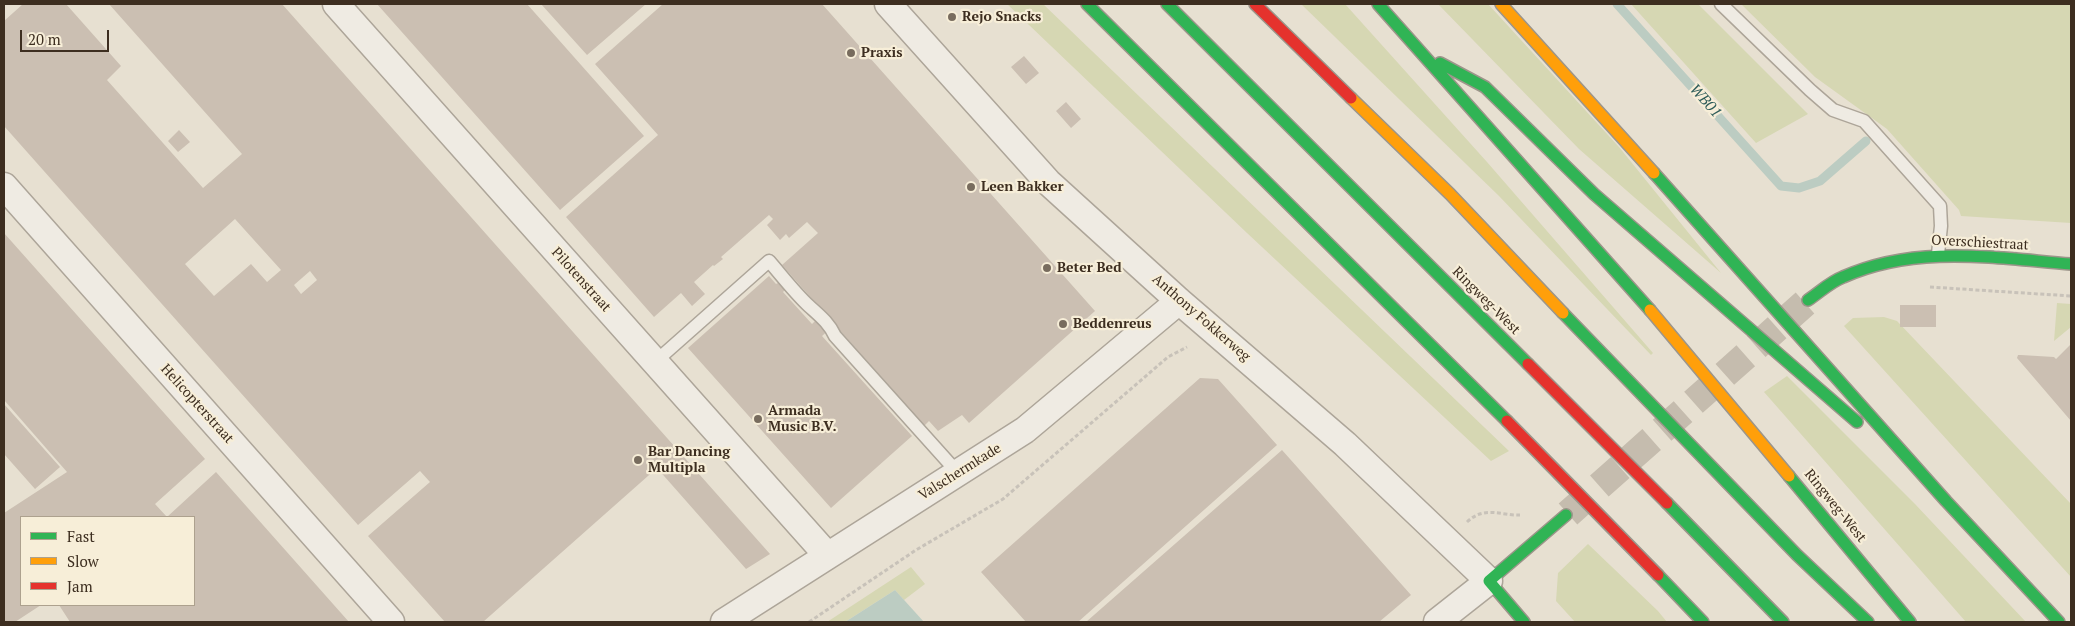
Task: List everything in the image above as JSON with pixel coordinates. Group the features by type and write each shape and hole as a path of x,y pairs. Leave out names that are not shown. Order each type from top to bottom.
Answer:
{"main road":[{"path":"1086,4 1548,461 1703,622"},
{"name":"Ringweg-West","path":"1166,4 1659,494 1783,622"},
{"path":"1255,4 1450,194 1700,456 1797,555 1868,622"},
{"name":"Ringweg-West","path":"1378,4 1677,340 1910,622"},
{"path":"1501,4 1748,275 1946,501 2059,622"},
{"path":"1423,53 1485,87 1594,194 1796,367 1946,501"},
{"name":"Overschiestraat","path":"1808,300 1842,277 1890,260 1938,254 2071,264"},
{"path":"1489,581 1566,515"},
{"name":"Anthony Fokkerweg","path":"1489,581 1524,622"}],"street":[{"name":"Pilotenstraat","path":"336,4 827,555"},
{"name":"Anthony Fokkerweg","path":"888,4 1048,182 1179,301 1345,444 1489,581"},
{"name":"Helicopterstraat","path":"4,186 391,622"},
{"name":"Valschermkade","path":"724,622 1025,430 1179,301"},
{"path":"1438,622 1489,581"}],"lane":[{"path":"1721,4 1810,90 1834,110 1864,121 1940,206 1941,226 1938,254"},
{"path":"655,362 769,261 810,307 819,314 836,336 958,473"}],"path":[{"path":"1927,287 2071,296"},
{"path":"809,622 916,550 1003,499 1168,357 1188,346 1194,348"},
{"path":"1450,542 1470,519 1481,513 1525,515"}],"green space":[{"path":"1007,4 1043,4 1509,451 1491,461 1247,233"},
{"path":"1301,4 1345,4 1487,162 1653,353 1651,355 1499,196"},
{"path":"1438,4 1488,4 1619,147 1721,273 1579,149"},
{"path":"1631,4 1698,4 1808,114 1756,143"},
{"path":"1741,4 2071,4 2071,223 1961,216 1959,210 1887,129 1815,77"},
{"path":"2057,303 2071,304 2071,327 2054,341"},
{"path":"1884,317 1897,321 2071,504 2071,577 1844,326 1853,318"},
{"path":"1787,376 1915,504 2026,622 1966,622 1764,392"},
{"path":"1588,544 1658,611 1667,622 1575,622 1556,601 1558,573"},
{"path":"911,567 925,584 904,600 895,590 845,622 827,622"}],"shaded area":[{"path":"895,590 924,622 845,622"}],"building":[{"path":"23,4 66,4 121,66 107,80 203,188 242,154 109,4 282,4 770,554 746,569 657,468 483,622 445,622 368,536 430,482 420,471 358,525 4,126 4,21","holes":["235,219 281,270 267,282 251,264 214,296 185,264","310,271 317,280 301,294 294,285"]},
{"path":"377,4 527,4 644,136 560,210"},
{"path":"541,4 646,4 587,55"},
{"path":"663,4 822,4 1095,311 969,423 962,415 938,431 929,421 924,426 782,265 818,233 807,222 789,238 786,234 780,240 767,225 773,219 769,215 721,257 723,259 713,265 694,282 705,294 692,306 681,293 654,317 566,217 658,135 595,64"},
{"path":"1024,56 1039,73 1026,84 1011,67"},
{"path":"1066,102 1081,119 1071,128 1056,111"},
{"path":"179,130 190,142 178,152 168,141"},
{"path":"4,233 205,459 155,504 166,516 20,516 20,606 39,606 15,622 4,622 4,513 67,472 4,400"},
{"path":"769,276 785,290 783,292 812,324 819,317 830,329 822,336 912,436 831,508 688,348"},
{"path":"1900,305 1936,305 1936,327 1900,327"},
{"path":"2071,344 2071,421 2017,358 2018,355 2021,355 2054,357 2056,359"},
{"path":"1200,378 1218,379 1277,445 1078,622 1026,622 981,572"},
{"path":"4,404 60,467 35,489 4,454"},
{"path":"1282,450 1411,595 1379,622 1086,622"},
{"path":"216,472 349,622 70,622 60,606 195,606 195,516 168,516"}],"waterway":[{"name":"WB01","path":"1617,4 1781,186 1799,188 1820,181 1866,141"}],"tunnel":[{"path":"1568,514 1805,303"}],"traffic: fast":[{"path":"1087,4 1507,421"},
{"path":"1167,4 1528,364"},
{"path":"1378,4 1650,310"},
{"path":"1440,63 1485,87 1594,194 1857,422"},
{"path":"1654,173 1946,501 2059,622"},
{"path":"1808,300 1838,279 1871,267 1899,260 1956,256 2071,264"},
{"path":"1563,313 1797,555 1868,622"},
{"path":"1789,476 1910,622"},
{"path":"1667,503 1783,622"},
{"path":"1524,622 1489,581 1566,515"},
{"path":"1658,575 1703,622"}],"traffic: slow":[{"path":"1501,4 1654,173"},
{"path":"1351,98 1450,194 1563,313"},
{"path":"1650,310 1789,476"}],"traffic: jam":[{"path":"1255,4 1351,98"},
{"path":"1528,364 1667,503"},
{"path":"1507,421 1658,575"}],"place":[{"name":"Rejo Snacks","path":"952,17"},
{"name":"Praxis","path":"851,53"},
{"name":"Leen Bakker","path":"971,187"},
{"name":"Beter Bed","path":"1047,268"},
{"name":"Beddenreus","path":"1063,324"},
{"name":"Armada Music B.V.","path":"758,419"},
{"name":"Bar Dancing Multipla","path":"638,460"}]}
